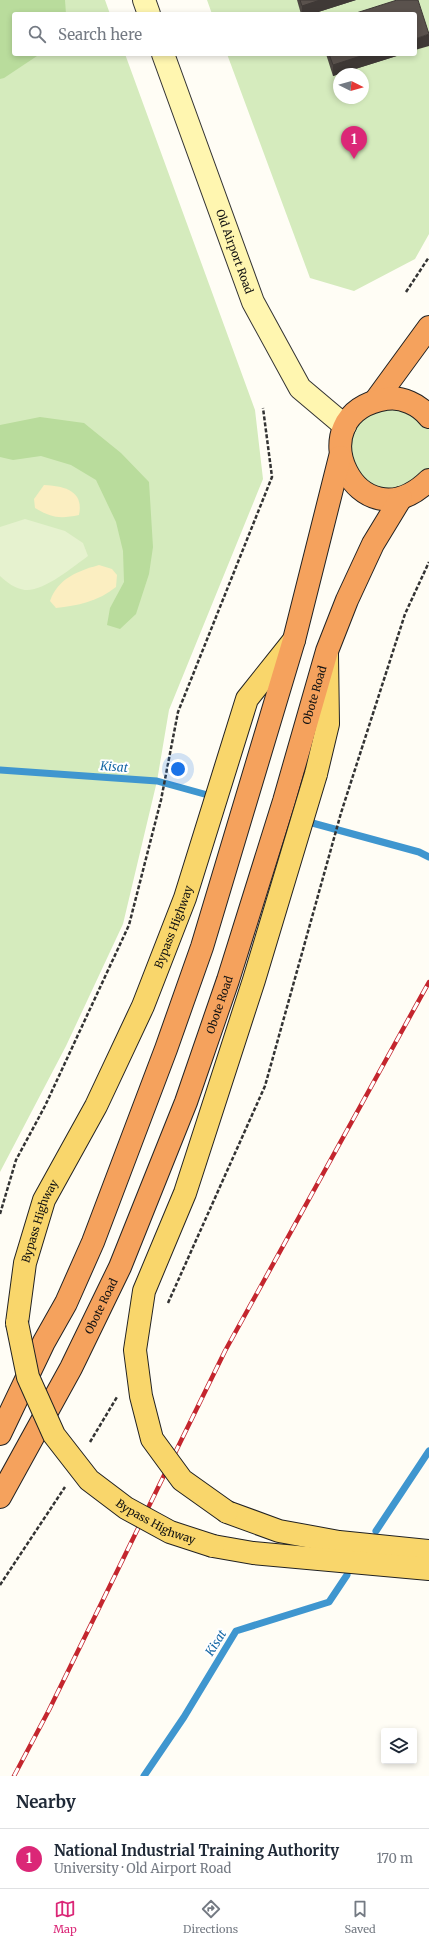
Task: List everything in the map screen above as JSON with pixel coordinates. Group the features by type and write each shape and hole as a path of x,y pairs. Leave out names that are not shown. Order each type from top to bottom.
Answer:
{"highway":[{"path":"375,400 429,327"},
{"path":"0,1434 44,1342 66,1303 93,1242 166,1049 202,947 294,640 340,457 340,441 345,426 352,415 362,406 375,400 389,398 403,400 417,406 429,417"},
{"path":"340,457 346,473 356,486 369,495 385,499 401,498 418,491 429,480"},
{"name":"Obote Road","path":"0,1497 72,1368 117,1273 186,1102 228,980 284,801 327,651 347,600 373,544 401,498"}],"main road":[{"path":"144,0 148,12"},
{"name":"Old Airport Road","path":"164,56 253,302 300,388 345,426"},
{"name":"Bypass Highway","path":"294,640 247,699 234,736 185,898 143,1006 96,1106 44,1200 25,1263 17,1324 28,1377 54,1435 89,1480 126,1508 170,1532 213,1546 253,1553 429,1569"},
{"path":"327,651 328,724 316,774 254,980 185,1193 144,1291 136,1350 141,1396 152,1439 182,1480 227,1512 279,1530 339,1542 429,1551"}],"path":[{"path":"406,292 429,257"},
{"path":"0,1214 16,1160 45,1106 129,925 161,800 178,712 272,477 263,408"},
{"path":"332,846 340,813 405,614 429,562"}],"green space":[{"path":"0,0 105,0 109,12 12,12 12,56 126,56 255,410 263,479 169,710 157,781 123,924 66,1046 0,1172"},
{"path":"0,0 65,0 66,12 12,12 12,56 37,56 4,78 0,79"},
{"path":"207,0 429,0 429,234 415,259 354,291 310,278 228,56 417,56 417,12 211,12"},
{"path":"405,405 429,427 429,469 416,485 391,494 358,482 347,434 359,415"},
{"path":"40,417 84,423 121,453 149,482 153,547 149,574 136,614 120,629 107,625 110,608 124,582 123,551 116,522 96,480 71,465 41,456 13,460 0,457 0,425"},
{"path":"25,519 65,531 83,543 88,556 58,578 40,587 32,590 25,590 11,585 0,576 0,527"}],"sand":[{"path":"44,485 66,489 76,495 79,500 79,515 56,517 35,508 34,499"},
{"path":"99,565 112,569 117,575 116,587 102,596 88,602 56,608 50,601 63,581 76,573"}],"building":[{"path":"300,0 320,0 302,6"},
{"path":"397,0 418,0 429,34 417,38 417,12 359,12"},
{"path":"330,56 361,56 333,65"}],"waterway":[{"name":"Kisat","path":"0,770 157,781 215,797"},
{"name":"Kisat","path":"305,821 419,852 429,857"},
{"name":"Kisat","path":"376,1531 429,1451"},
{"name":"Kisat","path":"144,1776 184,1717 236,1631 329,1602 347,1575"}],"railway":[{"path":"14,1776 49,1710 225,1351 429,982"}],"place":[{"name":"National Industrial Training Authority","path":"354,159"}]}
